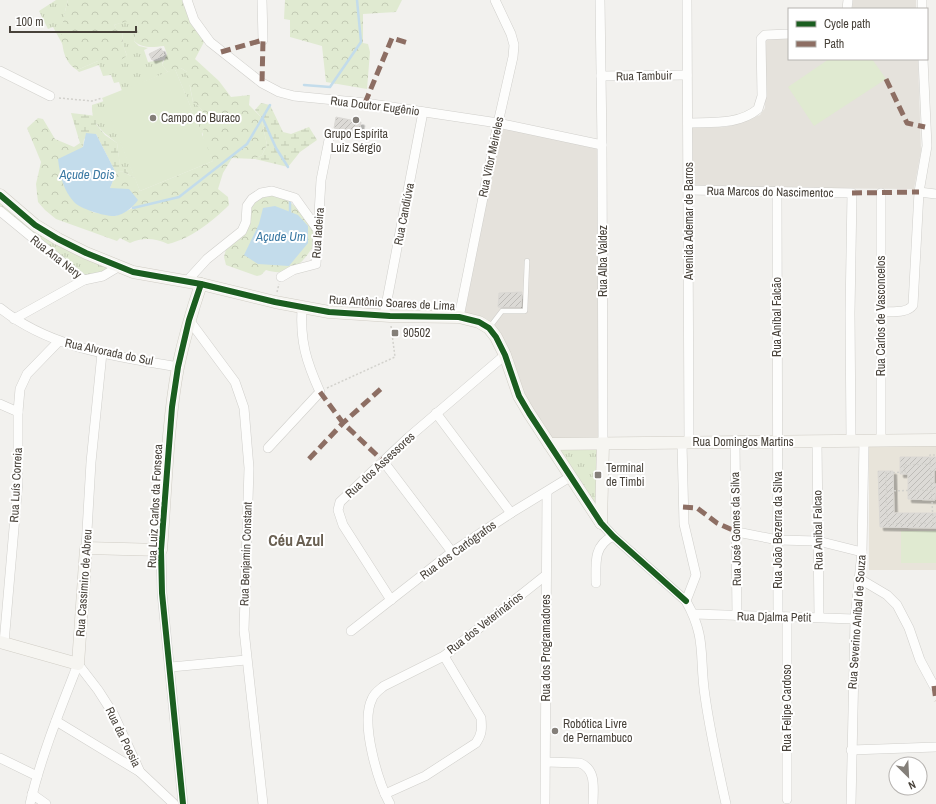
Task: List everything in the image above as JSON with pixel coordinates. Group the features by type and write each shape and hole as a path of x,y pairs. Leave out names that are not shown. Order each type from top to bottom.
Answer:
{"street":[{"name":"Rua Doutor Eugênio","path":"187,0 194,20 210,42 262,83 279,92 294,96 498,122 602,145"},
{"path":"262,0 264,40"},
{"name":"Rua Vítor Meireles","path":"459,318 498,122 511,72 514,46 511,34 495,0"},
{"name":"Rua Alba Valdez","path":"600,0 603,444 601,522"},
{"name":"Avenida Ademar de Barros","path":"686,600 696,575 684,524 689,190 687,0"},
{"path":"688,123 727,122 743,118 758,109 762,96 761,39 765,35 788,34"},
{"path":"881,312 905,311 913,305 919,192 927,146 923,60"},
{"path":"0,71 50,96"},
{"name":"Rua Tambuir","path":"601,76 687,75"},
{"name":"Rua Candiúva","path":"387,316 423,112"},
{"name":"Rua ladeira","path":"280,276 293,270 316,264 322,180 329,140"},
{"name":"Rua Marcos do Nascimentoc","path":"689,190 852,193 850,313 851,441"},
{"path":"186,282 206,259 242,231 246,222 247,206 252,199 261,193 272,191 295,198 318,230"},
{"name":"Rua Aníbal Falcão","path":"777,191 777,442"},
{"name":"Rua Carlos de Vasconcelos","path":"881,192 882,440"},
{"path":"919,192 936,194"},
{"name":"Rua Antônio Soares de Lima","path":"0,195 35,225 58,239 118,267 148,275 201,284 302,308 387,316 459,318 479,322 489,328"},
{"name":"Rua Ana Nery","path":"0,211 84,280 103,276 118,267"},
{"path":"14,319 84,280"},
{"name":"Rua Luiz Carlos da Fonseca","path":"183,804 171,667 162,593 161,550 172,407 178,367 189,320 201,284"},
{"name":"Rua Alvorada do Sul","path":"0,308 14,319 59,341 102,353 178,367"},
{"path":"268,448 320,392 307,362 301,340 302,308"},
{"name":"Rua Benjamin Constant","path":"189,320 234,382 244,408 249,468 244,604 246,660 263,804"},
{"path":"489,328 505,355 519,396 570,477 601,522 613,536 686,600 694,614 702,644 704,694 709,726 726,804"},
{"name":"Rua Luís Correia","path":"2,642 18,482 18,412 20,389 26,374 59,341"},
{"name":"Rua Cassimiro de Abreu","path":"30,804 37,776 78,664 91,462 102,353"},
{"name":"Rua dos Assessores","path":"391,600 344,525 338,510 340,502 383,460 505,355"},
{"path":"0,404 18,412"},
{"path":"436,414 511,513"},
{"name":"Rua Severino Aníbal de Souza","path":"851,804 855,619 862,552 864,440"},
{"name":"Rua Domingos Martins","path":"550,444 936,440"},
{"name":"Rua João Bezerra da Silva","path":"777,442 778,540 783,617"},
{"name":"Rua Anibal Falcao","path":"817,442 819,617"},
{"name":"Rua José Gomes da Silva","path":"735,443 737,616"},
{"path":"383,460 452,552"},
{"name":"Rua dos Cartógrafos","path":"351,630 452,552 511,513 570,477"},
{"name":"Rua dos Programadores","path":"546,804 547,492"},
{"path":"737,532 778,540 818,541 862,552"},
{"path":"596,583 596,567 600,545 605,540 613,536"},
{"path":"86,548 161,550"},
{"name":"Rua dos Veterinários","path":"390,804 378,777 370,738 368,711 371,700 376,692 384,686 444,656 546,575"},
{"path":"860,579 887,595 897,605 909,628 918,656 934,686"},
{"name":"Rua Djalma Petit","path":"694,614 855,619"},
{"name":"Rua Felipe Cardoso","path":"783,617 787,799"},
{"path":"2,642 78,664"},
{"name":"Rua dos Veterinários","path":"385,794 425,776 476,743 482,728 481,718 444,656"},
{"path":"171,667 246,660"},
{"name":"Rua da Poesia","path":"78,664 98,690 114,715 140,772 174,804"},
{"path":"56,721 140,772"},
{"path":"851,750 936,747"},
{"path":"0,758 37,776"},
{"path":"546,762 580,763 586,765 593,776 593,804"},
{"path":"32,794 46,804"}],"lane":[{"path":"489,328 502,311 526,311 527,261"}],"path":[{"path":"50,96 81,101 92,101 102,98"},
{"path":"275,302 280,276"},
{"path":"320,392 395,357 387,316"},
{"path":"933,523 930,455 936,455"},
{"path":"931,464 904,465 905,472 886,473 887,524 936,523"},
{"path":"886,491 932,490"}],"shaded area":[{"path":"853,0 916,0 916,8 852,8"},
{"path":"788,36 788,60 918,60 921,151 914,189 691,187 692,128 726,127 760,115 765,108 766,38"},
{"path":"500,127 598,149 601,441 553,441 521,393 493,323 485,318 462,314"},
{"path":"936,445 936,570 869,570 869,446"}],"green space":[{"path":"56,0 68,0 63,24 64,47 53,27 48,29 39,11"},
{"path":"68,0 182,0 194,27 204,42 195,59 219,81 231,97 250,95 249,105 261,117 267,145 262,155 255,159 232,158 223,173 218,189 228,197 229,205 208,223 192,234 176,242 168,244 158,240 149,239 130,243 120,238 117,241 56,219 38,202 36,184 41,162 27,128 38,118 43,119 55,139 74,147 80,143 83,147 92,212 115,216 133,208 110,188 116,173 121,171 135,178 140,191 213,161 203,137 205,116 202,110 193,102 190,86 186,81 187,72 181,68 168,72 162,65 167,54 164,46 145,46 137,44 134,41 138,23 134,19 114,25 116,28 122,27 123,45 127,56 112,65 98,61 77,70 70,64 65,57 62,38 62,28"},
{"path":"285,0 402,0 396,12 363,14 363,43 368,44 370,52 367,89 326,82 322,46 290,37 290,20 284,19"},
{"path":"134,18 138,23 134,41 139,46 148,48 144,50 148,62 163,60 162,65 168,72 122,91 119,82 114,83 111,75 103,76 99,65 79,72 77,70 98,61 127,56 123,45 122,28 116,28 114,25"},
{"path":"828,60 873,60 886,79 814,126 788,87"},
{"path":"181,68 187,72 193,102 204,112 205,124 202,135 175,69"},
{"name":"Campo do Buraco","path":"175,69 213,161 140,191 102,98"},
{"path":"104,101 135,178 129,175 126,169 120,166 117,143 99,127 96,122 92,112 92,105"},
{"path":"261,103 270,105 283,132 291,134 309,127 317,140 300,152 288,167 255,159 262,155 267,145 261,117 255,110"},
{"path":"71,113 97,116 99,120 96,124 105,135 117,143 120,165 126,169 129,175 121,171 116,173 96,134 84,139 83,147 80,143"},
{"path":"271,194 282,196 288,200 310,224 315,238 311,249 299,264 284,272 273,272 266,270 261,275 257,276 226,265 224,257 226,249 253,204 261,197"},
{"path":"0,203 26,225 39,233 67,248 113,269 87,276 0,207"},
{"path":"549,444 603,444 601,523"},
{"path":"901,531 936,531 936,563 901,563"}],"water":[{"name":"Açude Dois","path":"86,133 96,134 116,173 110,188 129,189 138,200 131,208 122,214 111,216 94,212 77,205 67,192 61,176 58,159 83,147"},
{"name":"Açude Um","path":"275,206 298,215 308,226 308,243 289,266 258,264 244,255 259,224 263,208"}],"building":[{"path":"161,48 164,55 152,60 149,54"},
{"path":"336,117 361,122 359,133 334,128"},
{"path":"522,292 521,307 498,307 499,293"},
{"path":"900,457 936,457 936,470 934,470 934,484 936,484 935,500 908,499 908,474 900,474"},
{"path":"878,471 893,471 894,513 936,513 936,528 880,527"}],"waterway":[{"path":"304,85 330,87 361,42 357,0"},
{"path":"133,208 179,197 247,144 270,105"},
{"path":"263,119 276,148 288,167"},
{"path":"290,199 290,212"}],"marked path":[{"path":"365,103 392,38 408,43"},
{"path":"221,52 263,40 262,83"},
{"path":"886,79 907,123 925,127"},
{"path":"852,193 919,192"},
{"path":"309,459 343,423 383,387"},
{"path":"320,392 343,423 383,461"},
{"path":"683,507 697,508 717,523 737,532"},
{"path":"934,686 936,701"}],"cycle path":[{"path":"0,195 35,225 58,239 86,253 133,272 201,284 275,302 329,312 390,316 459,317 479,322 489,328 496,337 505,355 519,396 601,523 613,536 686,601"},
{"path":"183,804 162,593 161,550 172,407 178,367 189,320 201,284"}],"place":[{"name":"Campo do Buraco","path":"153,118"},
{"name":"Grupo Espírita Luiz Sérgio","path":"356,120"},
{"name":"90502","path":"395,333"},
{"name":"Terminal de Timbi","path":"598,475"},
{"name":"Robótica Livre de Pernambuco","path":"555,731"}],"district":[{"name":"Céu Azul","path":"296,540"}]}
